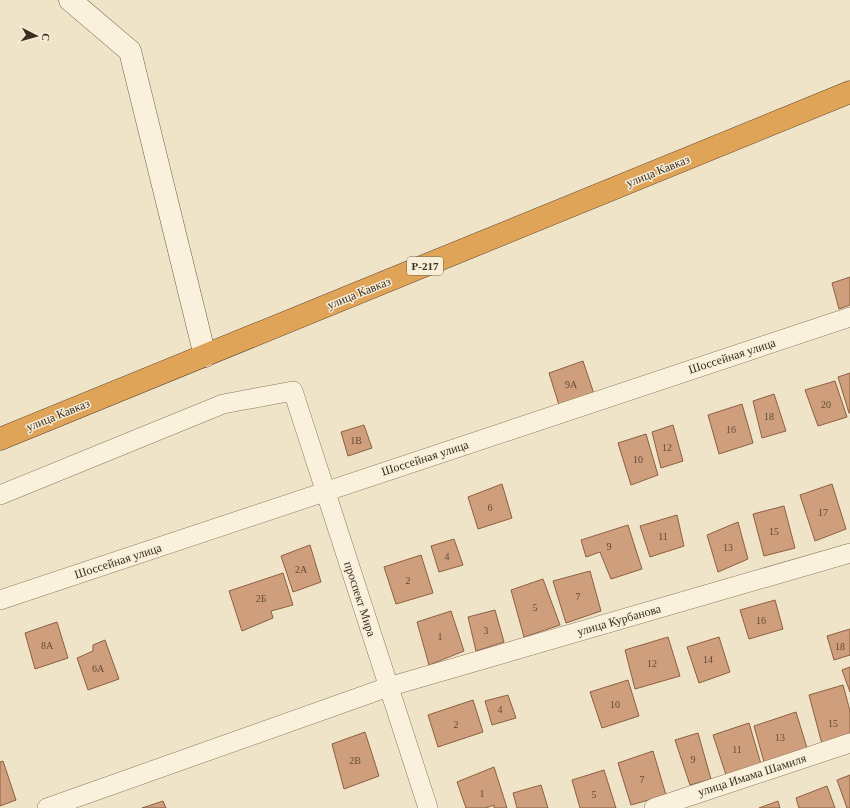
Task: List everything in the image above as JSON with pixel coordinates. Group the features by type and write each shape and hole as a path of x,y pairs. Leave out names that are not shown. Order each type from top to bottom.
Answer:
{"highway":[{"name":"улица Кавказ","path":"0,439 850,92"}],"street":[{"path":"70,0 130,51 205,356"},
{"name":"Шоссейная улица","path":"0,600 850,317"},
{"name":"проспект Мира","path":"0,495 223,404 293,391 428,808"},
{"name":"улица Курбанова","path":"47,808 388,686 850,553"},
{"name":"улица Имама Шамиля","path":"654,808 850,743"}],"building":[{"path":"850,277 850,305 839,309 832,283"},
{"path":"583,361 594,394 559,405 549,373"},
{"path":"850,373 850,413 849,413 838,377"},
{"path":"835,381 847,417 818,426 805,390"},
{"path":"774,394 786,431 762,438 753,401"},
{"path":"742,404 753,443 719,454 708,415"},
{"path":"364,425 372,448 348,456 341,432"},
{"path":"673,425 683,461 661,468 652,432"},
{"path":"646,434 658,475 631,485 618,443"},
{"path":"502,484 512,518 478,529 468,497"},
{"path":"832,484 846,529 815,541 800,495"},
{"path":"784,506 795,548 764,556 753,514"},
{"path":"677,515 684,546 650,557 640,526"},
{"path":"738,522 748,559 718,572 707,535"},
{"path":"628,525 642,569 611,579 600,552 586,557 581,540"},
{"path":"454,539 463,565 439,572 431,546"},
{"path":"310,545 321,582 293,592 281,556"},
{"path":"421,555 433,593 396,604 384,567"},
{"path":"590,571 601,611 566,623 553,581"},
{"path":"283,573 293,605 271,611 273,618 242,631 229,591"},
{"path":"543,579 560,625 524,637 511,590"},
{"path":"775,600 783,629 749,639 740,610"},
{"path":"495,610 504,642 476,651 468,617"},
{"path":"451,611 464,651 429,665 417,622"},
{"path":"57,622 68,658 35,669 25,633"},
{"path":"850,629 850,655 834,660 827,636"},
{"path":"668,637 680,676 635,689 625,650"},
{"path":"719,637 730,672 699,683 687,647"},
{"path":"105,640 119,679 88,690 77,658 93,651 93,645"},
{"path":"850,667 850,692 842,670"},
{"path":"628,680 639,716 602,728 590,692"},
{"path":"843,685 850,711 850,734 822,744 809,695"},
{"path":"508,695 516,718 492,725 485,701"},
{"path":"473,700 483,732 438,747 428,715"},
{"path":"796,712 807,748 764,762 754,726"},
{"path":"749,723 761,764 726,775 713,735"},
{"path":"365,732 379,776 344,789 332,744"},
{"path":"698,733 711,779 690,785 675,740"},
{"path":"653,751 666,795 631,805 618,763"},
{"path":"3,761 16,800 0,806 0,762"},
{"path":"494,767 507,808 494,808 494,805 486,808 466,808 457,782"},
{"path":"604,770 616,808 580,808 572,780"},
{"path":"850,775 850,808 847,808 837,780"},
{"path":"541,785 548,808 517,808 513,793"},
{"path":"827,786 835,808 799,808 796,798"},
{"path":"163,801 166,808 142,808"},
{"path":"778,801 780,808 759,808"}]}
